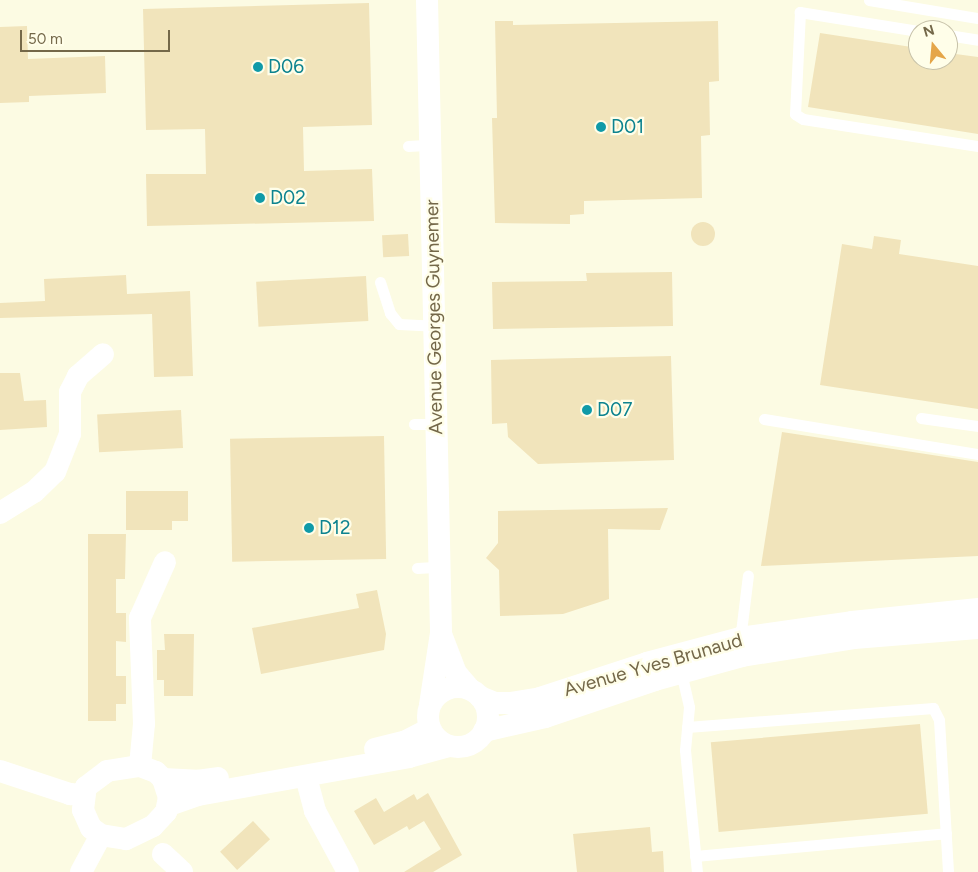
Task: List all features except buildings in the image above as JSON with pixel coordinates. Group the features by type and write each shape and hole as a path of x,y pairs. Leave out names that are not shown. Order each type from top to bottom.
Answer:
{"street":[{"name":"Avenue Georges Guynemer","path":"427,0 441,633 430,705"},
{"path":"0,513 34,492 55,472 70,434 70,392 78,376 103,354"},
{"path":"140,766 144,724 140,618 165,562"},
{"name":"Avenue Yves Brunaud","path":"484,731 545,717 681,672 741,648 852,622 978,609"},
{"name":"Avenue Yves Brunaud","path":"474,692 502,703 540,698 647,663 741,648 978,628"},
{"name":"Avenue Georges Guynemer","path":"441,633 456,672 474,692"},
{"path":"169,805 198,795 409,757 449,746 470,744 484,731 487,712 474,692 445,690 430,705 430,729 440,741 449,746"},
{"path":"163,779 197,781 366,751 404,742 430,729"},
{"path":"140,766 156,772 163,779 168,791 169,805 161,820 135,835 117,840 101,835 87,821 83,795 98,776 117,768 140,766"},
{"path":"0,771 70,794 83,795"},
{"path":"306,776 315,811 348,872"},
{"path":"81,872 101,835"},
{"path":"163,854 182,872"}],"lane":[{"path":"869,0 978,18"},
{"path":"908,29 800,12 795,114 803,119 978,146"},
{"path":"958,37 978,40"},
{"path":"408,146 430,145"},
{"path":"380,282 390,313 399,324 434,326"},
{"path":"921,418 978,426"},
{"path":"764,419 978,454"},
{"path":"414,424 436,424"},
{"path":"417,568 440,568"},
{"path":"741,648 748,575"},
{"path":"681,672 689,707 685,750 696,872"},
{"path":"687,726 933,708 939,720 948,872"},
{"path":"695,856 946,833"}],"place":[{"name":"D06","path":"258,67"},
{"name":"D01","path":"601,127"},
{"name":"D02","path":"260,198"},
{"name":"D07","path":"587,410"},
{"name":"D12","path":"309,528"}]}
